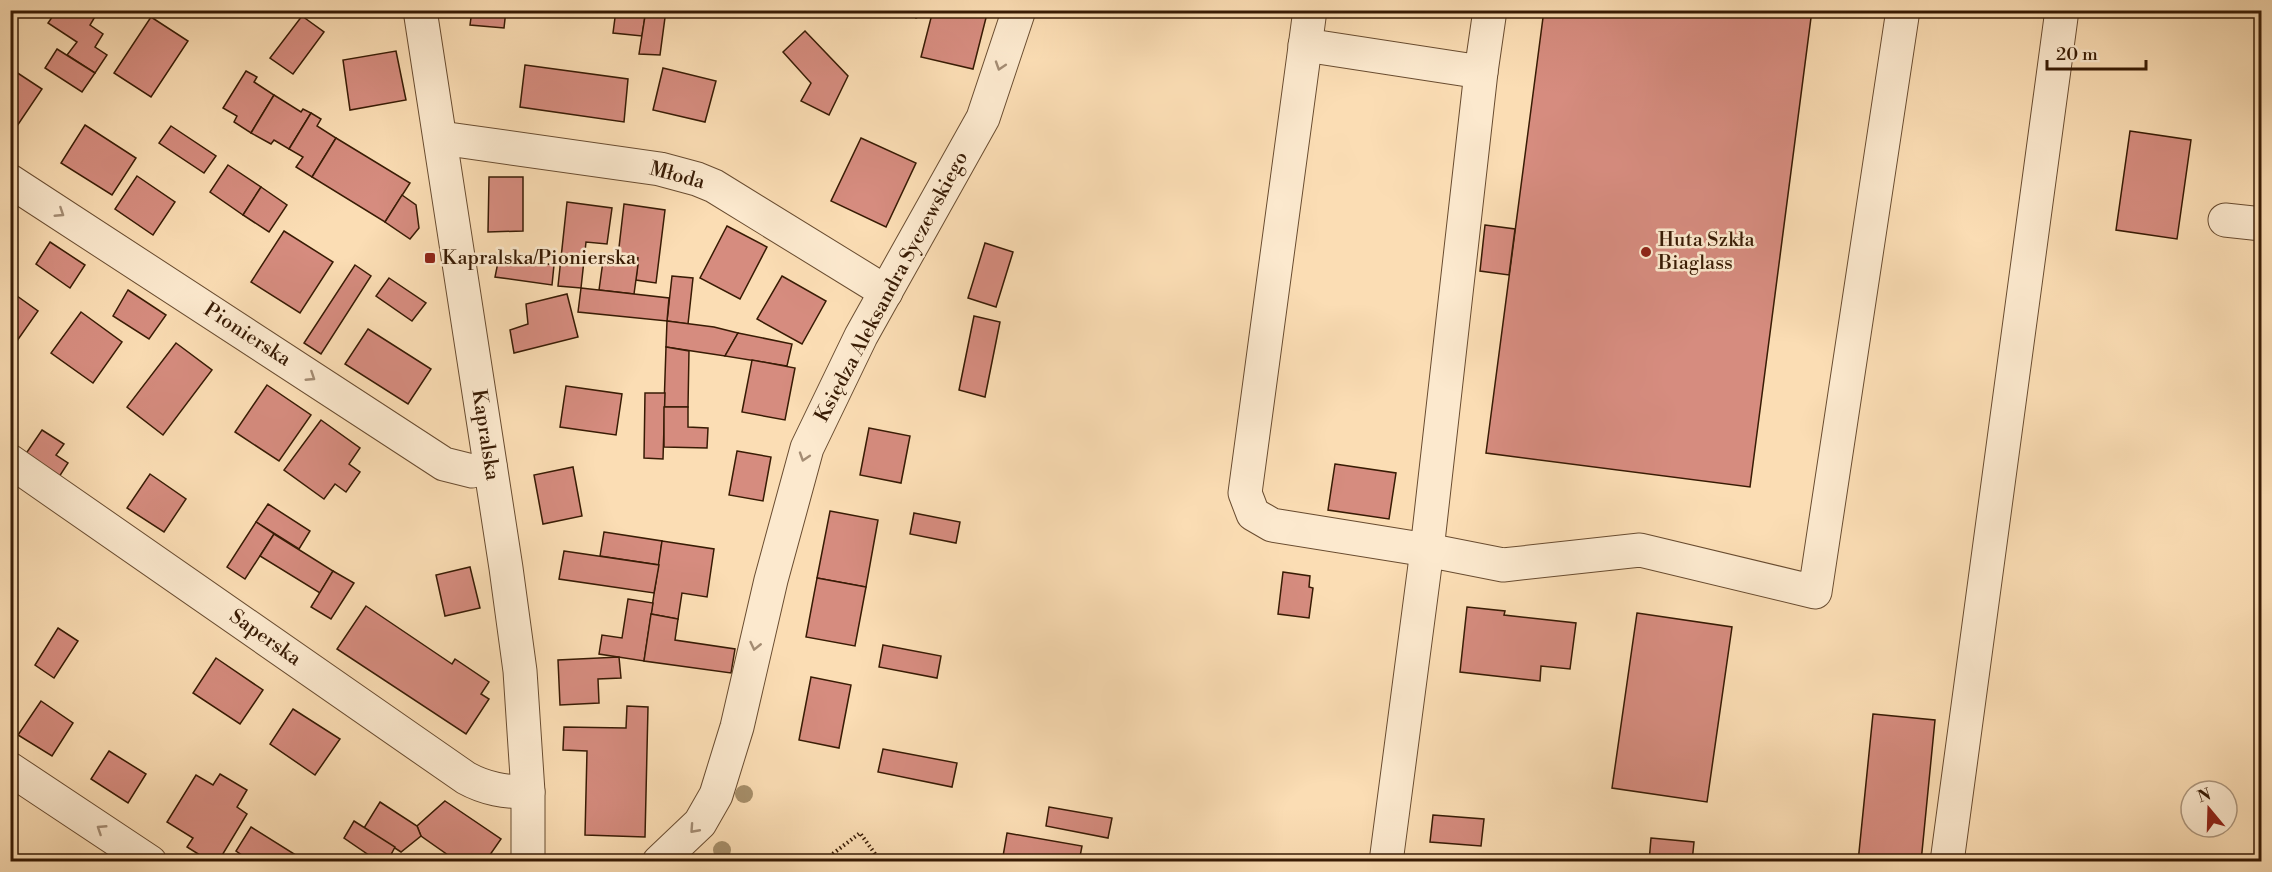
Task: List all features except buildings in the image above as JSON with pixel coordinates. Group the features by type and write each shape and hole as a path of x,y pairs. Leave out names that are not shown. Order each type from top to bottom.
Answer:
{"street":[{"name":"Kapralska","path":"420,10 520,671 528,792 528,861"},
{"name":"Księdza Aleksandra Syczewskiego","path":"659,861 692,832 708,811 716,795 737,727 771,580 807,448 856,345 983,118 1019,10"},
{"path":"1310,10 1245,494 1253,514 1272,525 1427,550 1503,565 1640,550 1815,592 1903,10"},
{"path":"1386,861 1427,550 1490,10"},
{"path":"1947,861 2062,10"},
{"path":"1305,45 1481,72"},
{"name":"Młoda","path":"441,138 660,169 697,179 714,186 886,292"},
{"name":"Pionierska","path":"10,181 444,464 472,471 490,466"},
{"path":"2224,220 2262,224"},
{"name":"Saperska","path":"10,461 466,778 481,786 508,792 528,792"},
{"path":"10,769 150,861"}],"path":[{"path":"822,861 860,833 881,861"}],"place":[{"name":"Huta Szkła Biaglass","path":"1646,252"},
{"name":"Kapralska/Pionierska","path":"430,258"}]}
